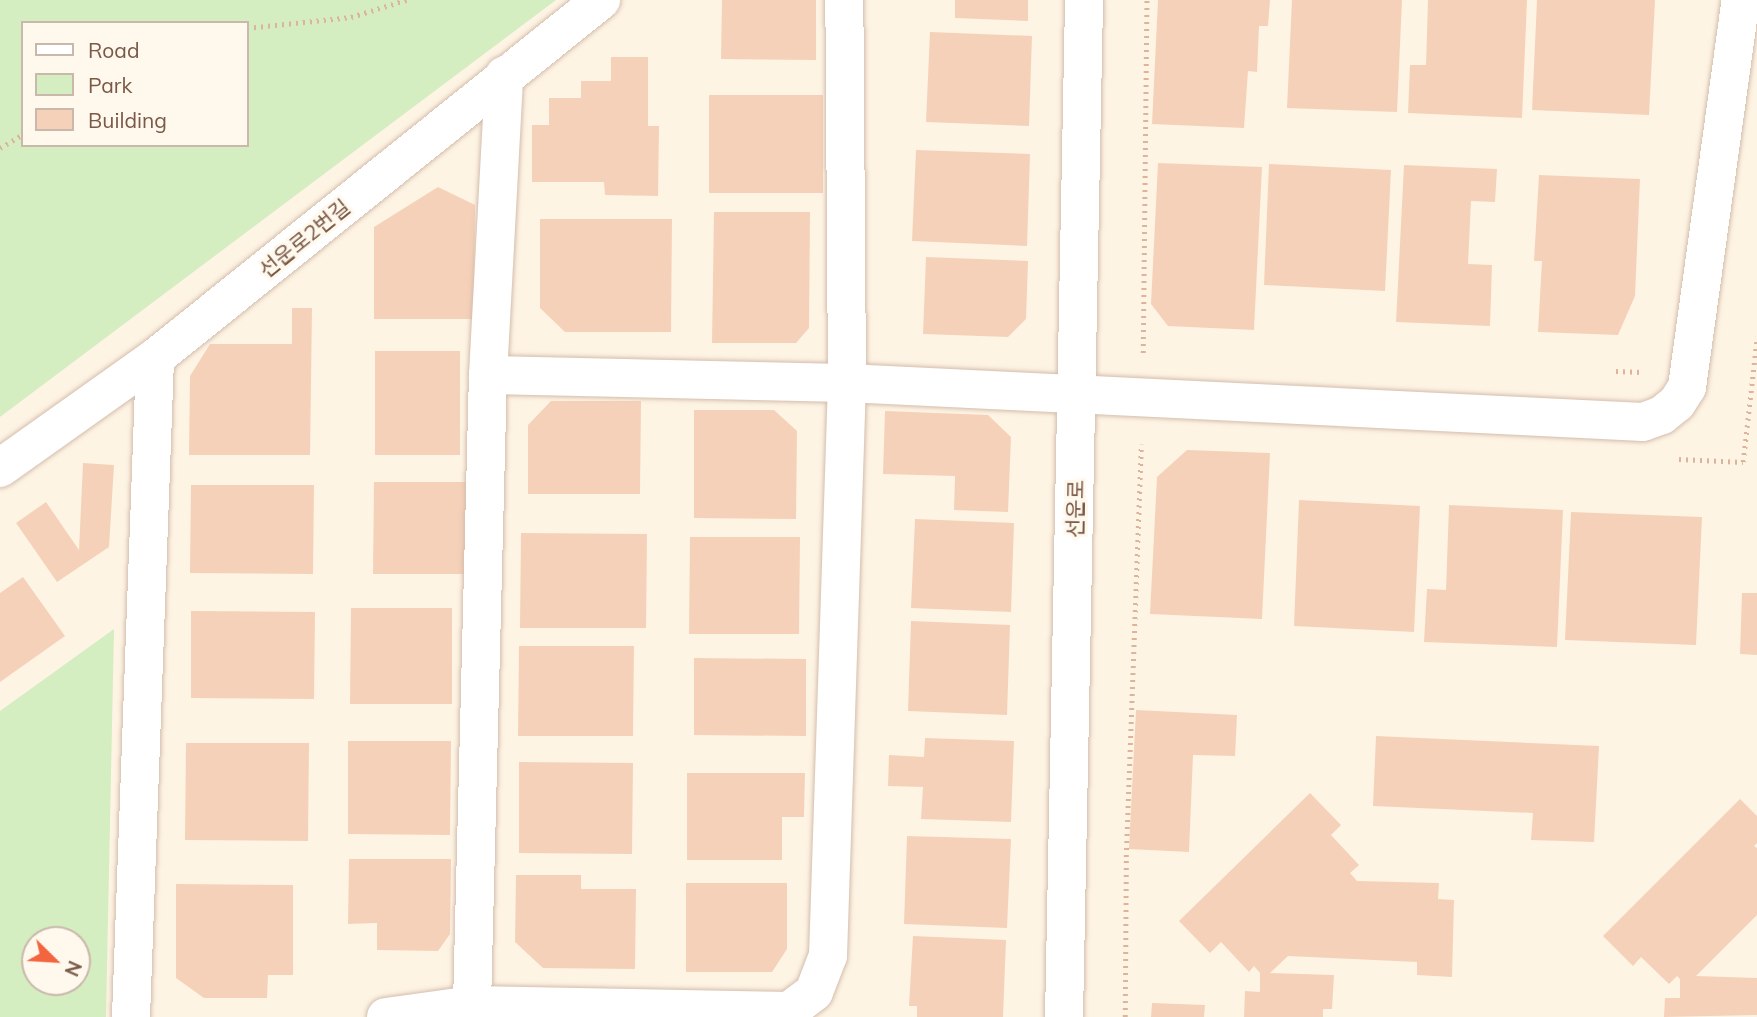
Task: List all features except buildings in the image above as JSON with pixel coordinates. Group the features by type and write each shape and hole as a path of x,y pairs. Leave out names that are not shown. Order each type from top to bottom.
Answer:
{"street":[{"name":"선운로2번길","path":"0,468 155,358 504,75 601,0"},
{"path":"386,1017 472,1005 789,1011 814,992 828,956 847,383 844,0"},
{"name":"선운로","path":"1064,1017 1084,0"},
{"path":"488,375 847,383 1643,422 1662,415 1682,395 1691,367 1741,0"},
{"path":"472,1005 488,375 504,75"},
{"path":"131,1017 155,358"}],"path":[{"path":"248,28 351,17 406,0"},
{"path":"1143,360 1147,0"},
{"path":"0,148 21,136"},
{"path":"1614,371 1655,372"},
{"path":"1125,1017 1126,857 1142,434"}],"green space":[{"path":"0,0 556,0 0,417"},
{"path":"114,629 106,1017 0,1017 0,711"}]}
